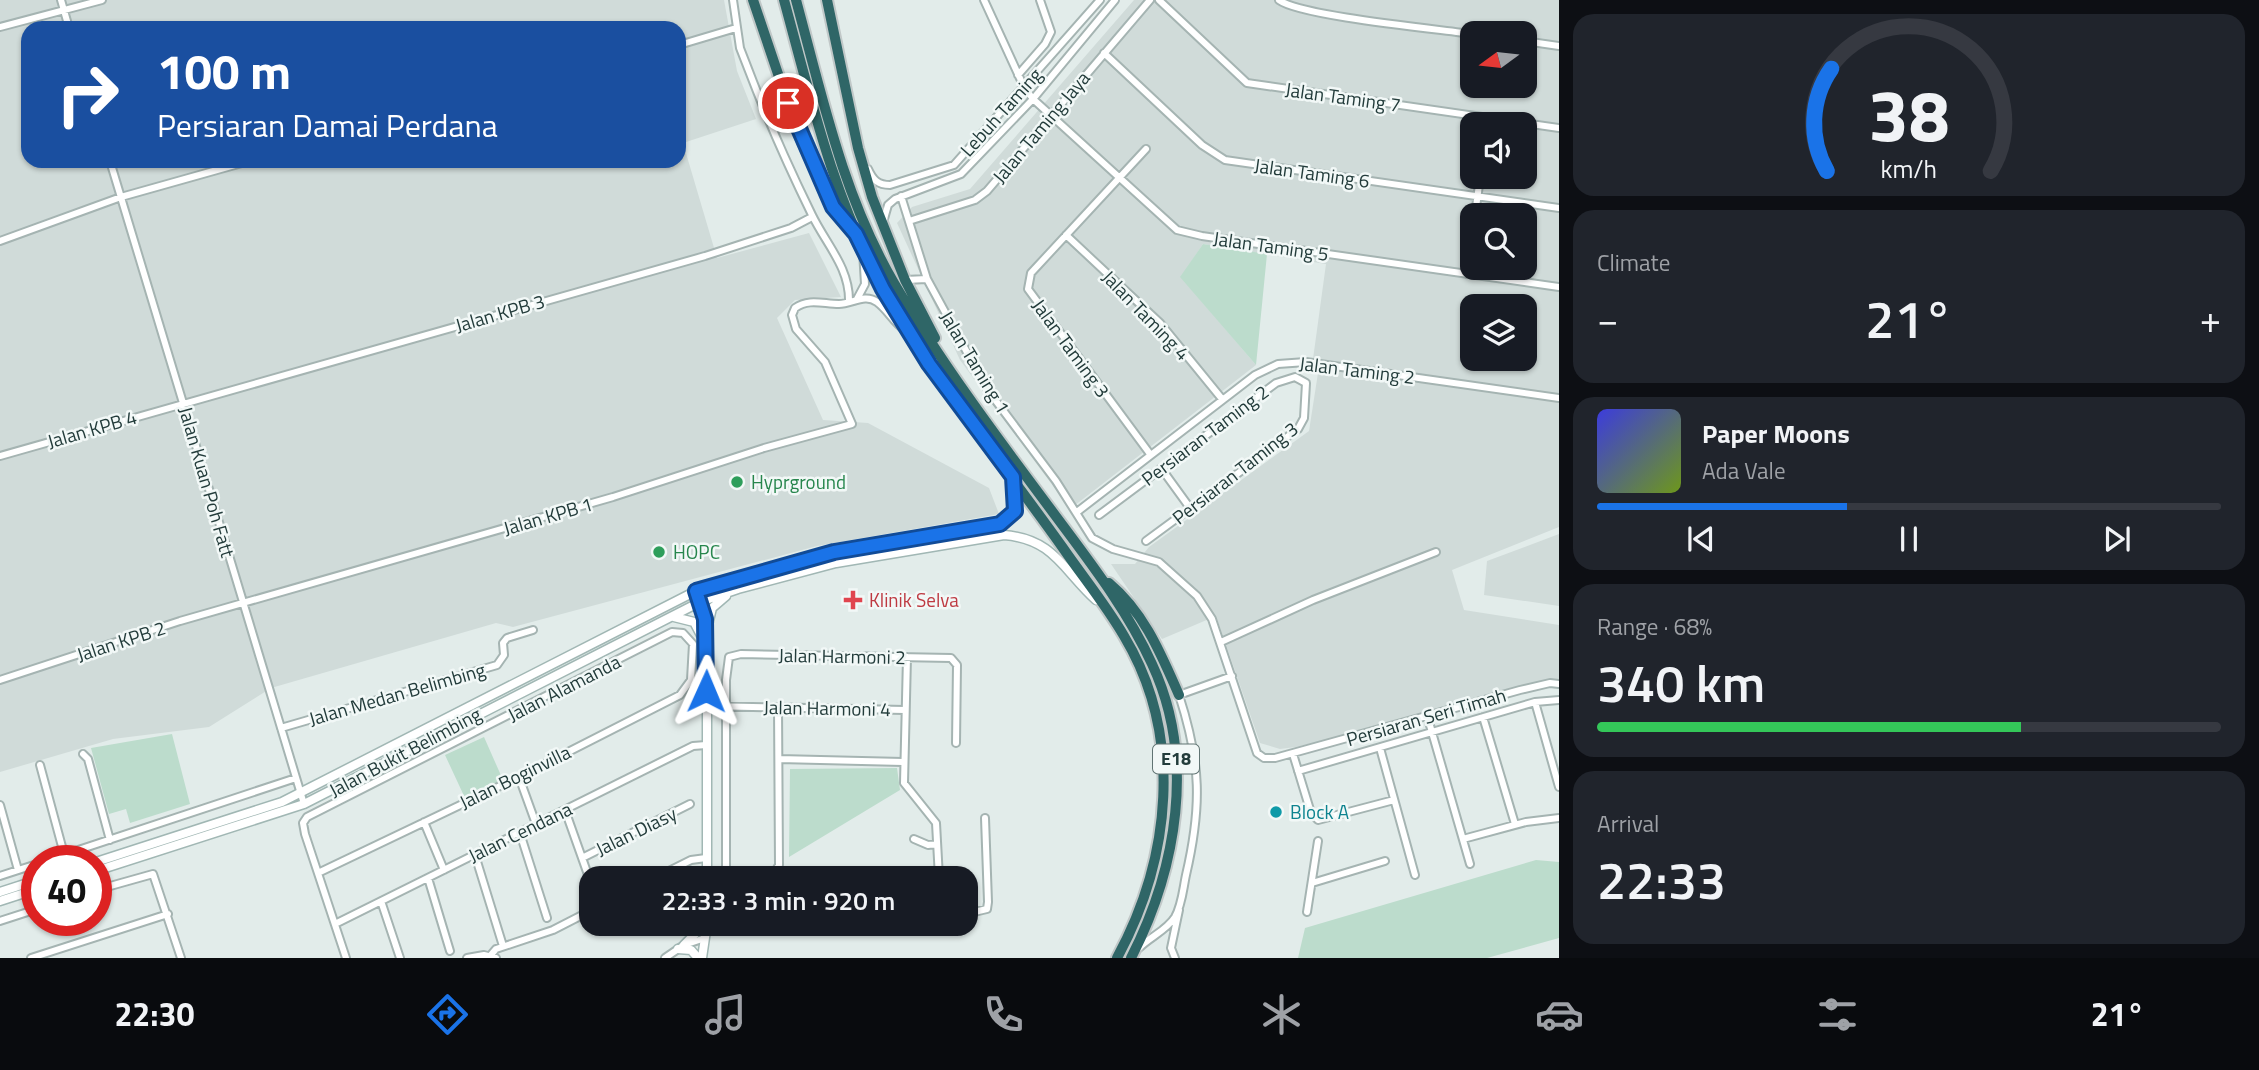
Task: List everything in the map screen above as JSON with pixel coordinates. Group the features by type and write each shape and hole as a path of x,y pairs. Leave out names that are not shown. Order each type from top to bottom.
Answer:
{"highway":[{"path":"753,0 796,127 833,207 856,234"},
{"name":"E18","path":"784,0 828,164 863,250 909,333 1124,636 1142,670 1151,695 1164,753 1164,808 1154,864 1140,907 1117,958"},
{"name":"E18","path":"796,0 840,160 854,200 894,283 942,357 1134,628 1153,664 1163,691 1176,752 1178,785 1173,838 1152,912 1132,956"},
{"path":"827,0 858,148 884,231 905,280 930,323 942,357"},
{"path":"1098,574 1124,596 1136,611 1180,695"}],"main road":[{"name":"Jalan Bukit Belimbing","path":"112,857 245,815 300,794 696,591 834,552 1000,524 1015,511 1013,477"},
{"name":"Jalan Bukit Belimbing","path":"112,866 304,804 700,602 737,589 836,563 1004,535 1018,536 1044,545 1104,606"},
{"path":"706,866 707,638 712,608 737,589"},
{"path":"696,591 707,638"},
{"path":"672,617 694,622 707,651"},
{"path":"0,892 21,885"},
{"path":"0,901 21,894"},
{"path":"681,947 693,936"},
{"path":"681,947 691,950 700,958 705,938"}],"street":[{"path":"61,0 67,21"},
{"path":"23,21 102,0"},
{"path":"733,0 736,28 758,94 813,217 841,264 849,302 857,299 875,301 894,323 909,333"},
{"name":"Jalan Taming 5","path":"984,0 1018,75 1033,99 1177,230 1460,273"},
{"path":"1018,75 1045,44 1051,32 1040,0"},
{"name":"Lebuh Taming","path":"858,148 873,179 881,185 899,184 946,169 961,158 1100,0"},
{"name":"Lebuh Taming","path":"901,196 961,174 1033,99 1115,0"},
{"name":"Jalan Taming Jaya","path":"909,221 975,200 987,191 1150,0"},
{"name":"Jalan Taming 7","path":"1159,0 1247,83 1460,117"},
{"path":"1279,0 1288,6 1307,10 1460,32"},
{"path":"0,27 21,21"},
{"path":"686,43 736,28"},
{"path":"1537,43 1559,46"},
{"name":"Jalan Taming 6","path":"1104,53 1202,145 1225,160 1559,208"},
{"name":"Jalan Taming 7","path":"1537,126 1559,128"},
{"name":"Jalan Taming 3","path":"1146,149 1031,273 1028,289 1150,454"},
{"name":"Jalan Kuan Poh Fatt","path":"112,168 304,804"},
{"path":"0,241 121,197 224,168"},
{"path":"1476,203 1478,189"},
{"path":"884,231 884,214 888,205 901,196"},
{"name":"Jalan Taming 1","path":"901,196 927,279 987,389 1077,512 1092,538 1102,544 1158,562 1178,576 1197,596 1212,619 1232,676"},
{"name":"Jalan KPB 3","path":"184,401 705,256 791,228 813,217"},
{"name":"Jalan Taming 4","path":"1066,235 1160,323 1222,399"},
{"path":"857,299 864,284 863,250"},
{"path":"905,280 927,279"},
{"name":"Jalan Taming 5","path":"1509,280 1559,287"},
{"name":"Jalan KPB 1","path":"243,604 613,497 764,448 852,424 825,362 796,329 792,315 795,308 808,302 849,302"},
{"name":"Jalan Taming 2","path":"1077,512 1222,399 1266,369 1292,362 1559,398"},
{"name":"Persiaran Taming 2","path":"1099,515 1284,378 1301,379 1306,383 1307,394"},
{"name":"Persiaran Taming 3","path":"1146,541 1298,429 1302,423 1307,394"},
{"name":"Jalan KPB 4","path":"0,456 184,401"},
{"path":"1184,428 1195,442"},
{"path":"1161,468 1190,508"},
{"path":"1221,642 1313,600 1436,552"},
{"name":"Jalan KPB 2","path":"0,680 243,604"},
{"name":"Jalan Medan Belimbing","path":"281,728 497,665 504,655 503,643 508,638 533,630"},
{"name":"Jalan Alamanda","path":"318,873 303,823 315,811 672,632 683,633 693,644 693,664"},
{"name":"Jalan Harmoni 2","path":"726,706 729,657 741,654 955,660 956,743"},
{"path":"906,657 904,783 936,823 938,866"},
{"path":"693,664 706,664"},
{"name":"Jalan Boginvilla","path":"318,873 519,777 680,695 688,688 693,664"},
{"path":"1175,958 1171,954 1197,826 1198,790 1191,731 1180,695 1232,676"},
{"name":"Persiaran Seri Timah","path":"1232,676 1257,753 1264,758 1293,754 1540,685 1559,684"},
{"path":"1298,771 1535,702 1559,700"},
{"path":"1535,702 1559,787"},
{"name":"Jalan Harmoni 4","path":"706,706 905,710"},
{"path":"726,706 726,866"},
{"path":"778,707 778,866"},
{"path":"1427,715 1470,864"},
{"path":"1483,717 1515,824"},
{"name":"Jalan Cendana","path":"335,924 693,747 706,745"},
{"path":"1380,748 1415,875"},
{"path":"83,754 88,759 110,840"},
{"path":"1293,754 1311,813 1318,820 1394,800"},
{"path":"779,759 903,762"},
{"path":"40,765 62,845"},
{"path":"519,777 536,824"},
{"path":"94,845 296,778"},
{"name":"Jalan Diasy","path":"582,858 690,804"},
{"path":"0,805 18,870"},
{"path":"565,810 585,866"},
{"path":"978,911 987,909 988,902 985,818"},
{"path":"1463,839 1515,824 1559,818"},
{"path":"424,822 444,870"},
{"path":"520,832 547,918"},
{"path":"914,839 928,845 937,844"},
{"path":"1307,912 1318,841"},
{"path":"475,855 503,946"},
{"path":"679,866 691,860 706,858"},
{"path":"1312,883 1385,861"},
{"path":"0,876 21,869"},
{"path":"318,873 346,958"},
{"path":"112,886 153,874 181,958"},
{"path":"428,878 450,951"},
{"path":"381,901 400,958"},
{"path":"1132,956 1168,926 1179,909"},
{"path":"0,920 21,914"},
{"path":"31,958 168,914"},
{"path":"467,958 493,957 503,946 553,930 579,917"},
{"path":"1162,929 1171,933 1174,938"},
{"path":"665,958 681,947 705,938"}],"shaded area":[{"path":"0,0 724,0 737,71 756,119 686,142 686,21 21,21 21,168 686,168 686,153 717,258 809,233 841,297 795,300 777,318 823,420 868,423 989,488 999,514 817,546 513,627 496,623 271,688 209,727 113,739 0,772"},
{"path":"1134,0 1559,0 1559,527 1452,570 1464,610 1559,625 1559,685 1549,685 1296,747 1280,749 1260,743 1216,616 1162,639 1111,564 1135,564 1149,547 1309,431 1318,373 1313,359 1326,264 1203,244 1181,277 1256,365 1070,509 960,360 897,223 912,207 970,189"},
{"path":"1559,534 1559,606 1484,595 1487,561"}],"green space":[{"path":"1203,244 1267,254 1256,365 1180,277"},
{"path":"172,734 190,804 130,823 126,809 109,814 91,748"},
{"path":"484,737 503,780 465,798 445,755"},
{"path":"897,768 900,790 789,857 790,769"},
{"path":"1536,860 1559,862 1559,938 1487,958 1298,958 1305,928"}],"place":[{"name":"Hyprground","path":"737,482"},
{"name":"HOPC","path":"659,552"},
{"name":"Klinik Selva","path":"853,600"},
{"name":"Block A","path":"1276,812"}],"route":[{"path":"706,691 707,638 705,619 696,591 834,552 1000,524 1011,518 1015,511 1013,477 929,364 883,289 856,234 833,207 796,127 788,103"}]}
